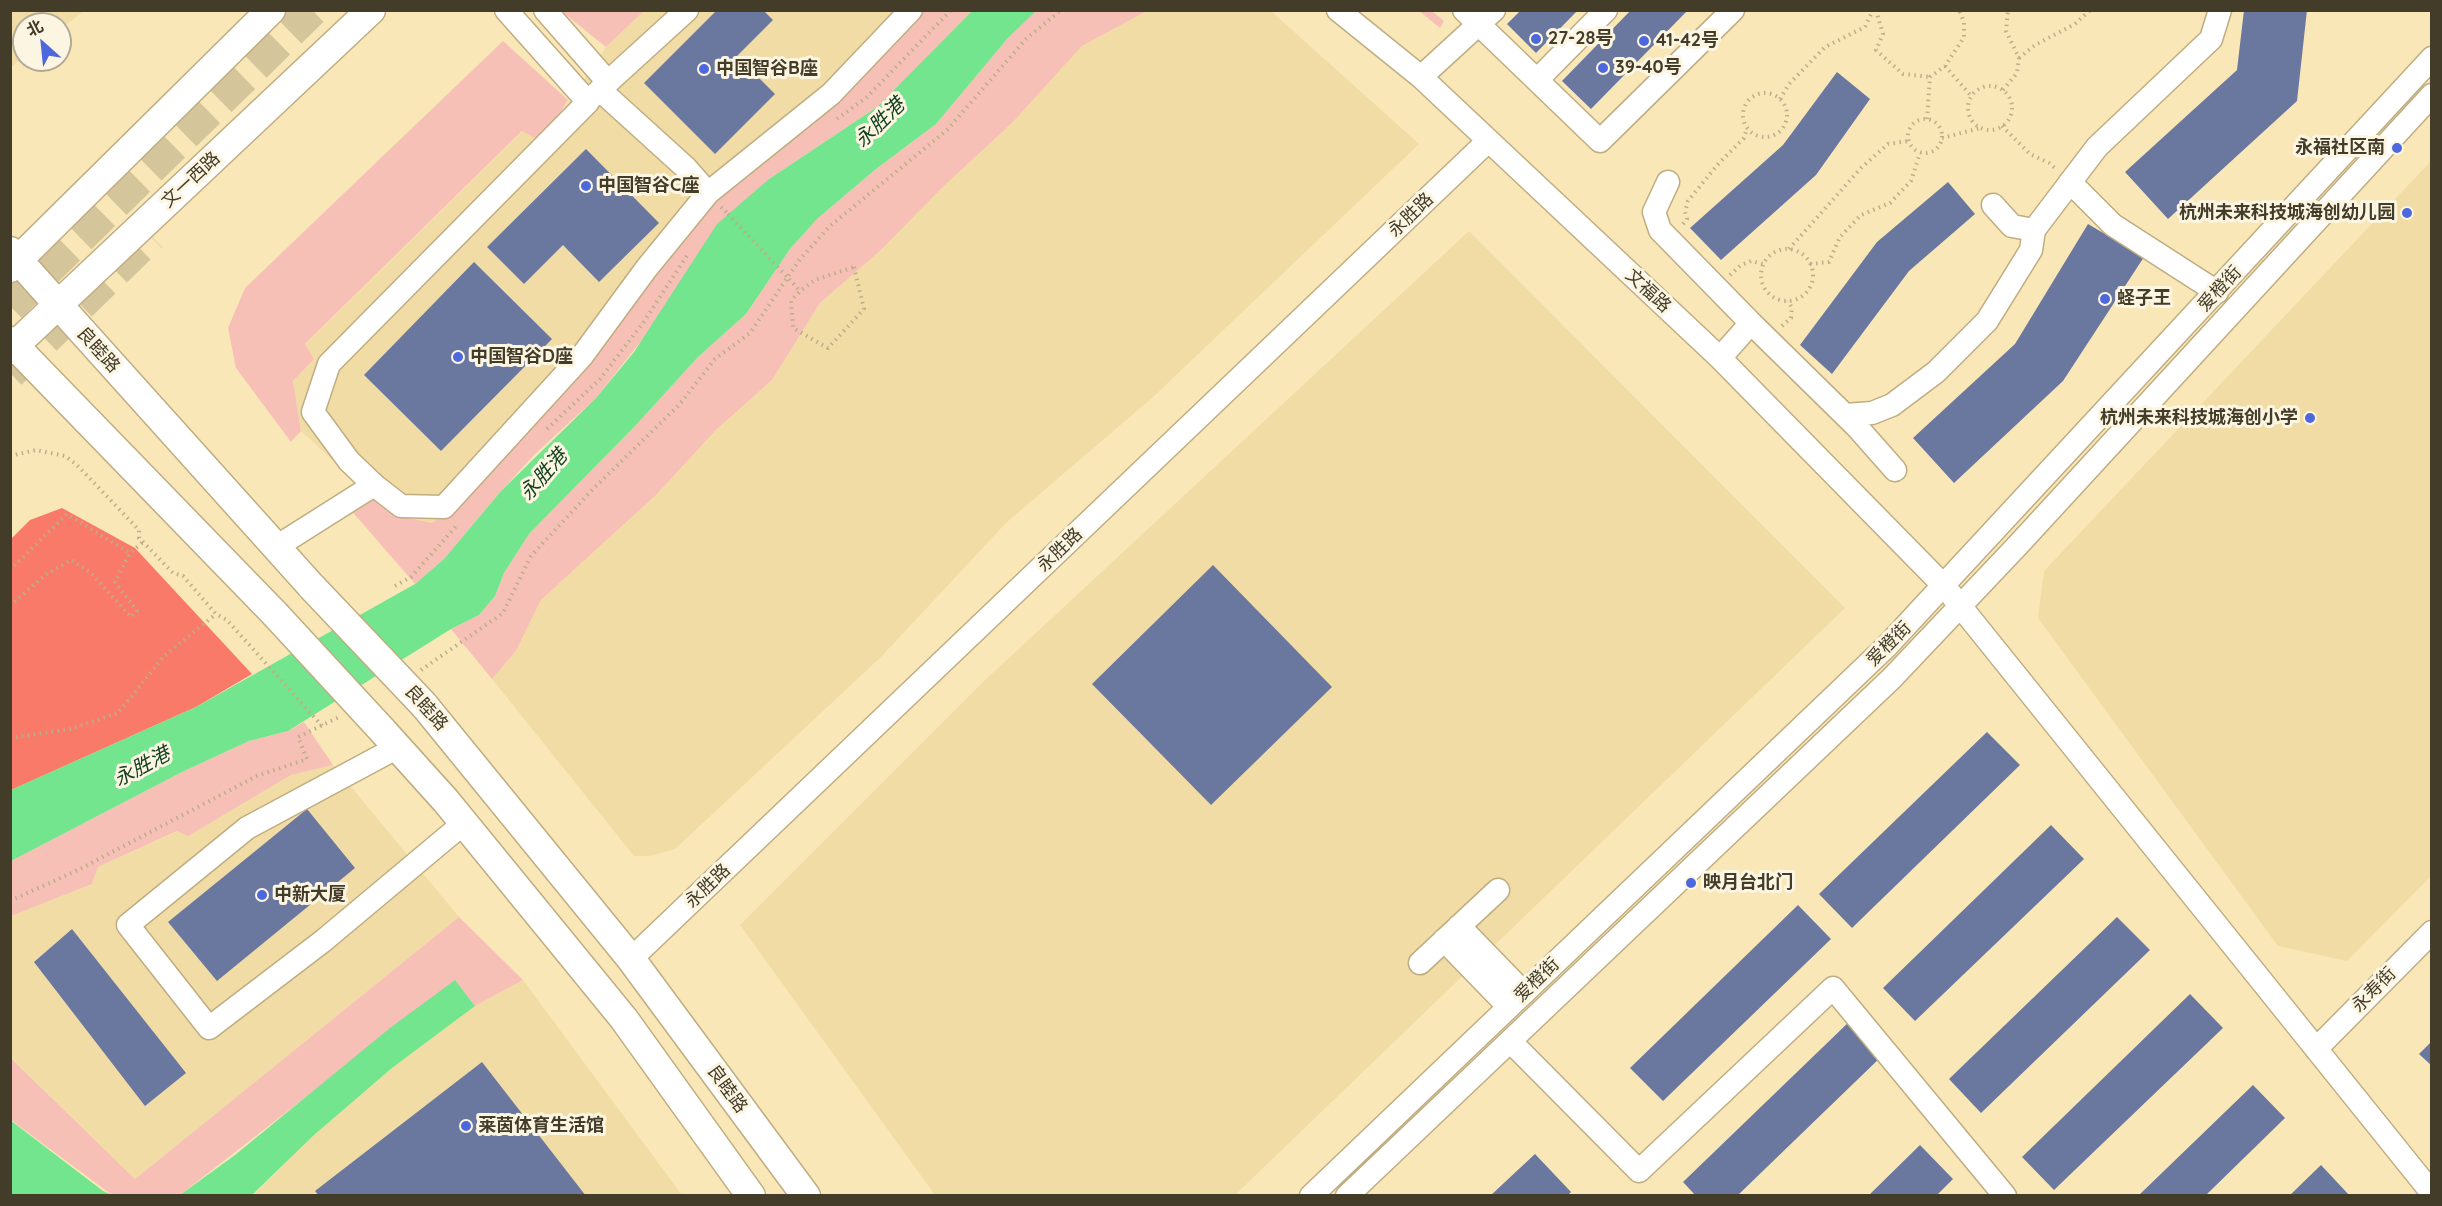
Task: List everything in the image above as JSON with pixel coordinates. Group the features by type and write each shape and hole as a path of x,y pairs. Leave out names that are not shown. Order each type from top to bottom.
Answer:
{"main road":[{"name":"文一西路","path":"12,345 58,306 371,10"},
{"path":"13,259 270,11"},
{"name":"良睦路","path":"13,259 312,587 424,705 632,959 806,1196"},
{"path":"12,345 276,614 464,822 624,1019 751,1196"}],"street":[{"path":"506,10 717,198"},
{"path":"545,10 599,91"},
{"path":"687,10 599,91 329,364 313,412 349,461 374,486 401,506 444,507 582,356 646,269 717,198 831,94 911,10"},
{"name":"文福路","path":"1338,10 1421,78 1720,358 1945,587 2432,1193"},
{"path":"1537,80 1606,10"},
{"path":"1421,78 1479,15 1537,80 1600,141 1733,10"},
{"path":"1845,416 1872,413 1892,405 1936,372 1987,321 2031,250 2034,231 2070,182 2097,147 2211,39 2220,10"},
{"name":"爱橙街","path":"1311,1196 1887,646 1945,587 2432,58"},
{"name":"爱橙街","path":"1347,1196 1892,678 2432,95"},
{"name":"永胜路","path":"632,959 1488,141"},
{"path":"1668,182 1654,212 1660,230 1845,416 1895,470"},
{"path":"2070,182 2113,225 2217,292"},
{"path":"1993,205 2012,226 2034,231"},
{"path":"1720,358 1751,323"},
{"path":"276,546 374,486"},
{"path":"390,738 247,828 128,926 209,1028 323,941 464,822"},
{"path":"1420,963 1498,890"},
{"name":"永寿街","path":"2316,1049 2432,932"},
{"path":"1452,933 1517,1000"},
{"path":"1510,1041 1639,1172 1833,988 2005,1196"}],"path":[{"path":"831,124 867,97 951,10"},
{"path":"419,671 503,613 531,556 592,490 679,405 715,359 750,333 800,259 830,226 947,130 1026,39 1061,10"},
{"path":"1875,10 1883,34 1876,50 1903,74 1930,76 1945,66 1964,37 1964,22 1959,10"},
{"path":"1780,99 1789,84 1826,47 1865,27 1875,10"},
{"path":"2003,90 2017,74 2019,58 2006,31 2008,10"},
{"path":"2019,58 2050,36 2075,24 2090,10"},
{"path":"1945,66 1972,97"},
{"path":"1928,119 1930,76"},
{"path":"1942,138 1981,128 1995,129 2002,126 2011,115 2012,108 2012,101 2003,90 1989,86 1976,91 1972,97 1969,111 1975,123 1981,128"},
{"path":"1766,93 1780,99 1787,112 1787,119 1779,132 1765,138 1752,134 1747,128 1742,115 1747,102 1752,97 1766,93"},
{"path":"1908,141 1920,153 1937,149 1942,138 1940,128 1928,119"},
{"path":"1908,141 1912,124 1928,119"},
{"path":"2002,126 2030,154 2049,163 2070,182"},
{"path":"1670,240 1687,219 1685,212 1688,201 1719,163 1744,138 1747,128"},
{"path":"1789,249 1798,252 1810,264 1813,273 1809,289 1796,300 1788,302 1780,301 1766,292 1761,277 1763,264 1772,254 1789,249 1861,168 1888,144 1908,141"},
{"path":"1810,264 1829,262 1840,237 1861,215 1890,203 1911,181 1920,153"},
{"path":"715,216 717,198"},
{"path":"728,214 800,291"},
{"path":"539,435 575,405 600,379 643,323 693,248"},
{"path":"1717,288 1741,265 1751,261 1763,264"},
{"path":"854,267 864,309 828,348 793,328 791,301 800,291 815,280 854,267"},
{"path":"10,456 36,450 65,456 140,530 139,538 173,573 183,576 216,614 227,620 321,726"},
{"path":"10,570 68,514 130,553"},
{"path":"395,586 411,577 465,516"},
{"path":"10,606 45,575 71,560 90,572 131,617 137,611 115,582 130,553 143,542"},
{"path":"10,738 70,729 118,712 164,656 216,614"},
{"path":"10,901 78,870 257,776 307,759 298,737 342,716"}],"shaded area":[{"path":"11,10 84,10 72,20 72,12 12,12 11,67"},
{"path":"1036,10 1147,11 1082,46 1013,122 943,187 880,251 820,303 772,380 716,430 656,495 541,600 516,651 492,679 451,629 479,615 495,596 504,573 529,534 636,425 698,357 746,314 790,249 818,218 876,169 936,124 1008,38"},
{"path":"561,11 644,11 606,47"},
{"path":"644,11 923,11 462,503 432,523 391,514 301,431 293,381 314,359 305,345 523,131 557,118 606,47"},
{"path":"923,11 972,11 877,107 769,179 596,398 535,454 444,559 415,584 343,501 362,486 391,514 432,523 462,503 721,188 891,42"},
{"path":"1147,11 1271,11 1419,144 1152,398 1006,523 881,657 675,849 650,856 634,856 492,679 516,651 541,600 656,495 716,430 772,380 820,303 880,251 943,187 1013,122 1082,46"},
{"path":"1419,11 1432,11 1444,21 1440,28"},
{"path":"503,41 568,100 557,118 537,139 522,131 305,344 314,359 293,381 301,431 291,442 236,368 228,328 245,288"},
{"name":"杭州未来科技城海创小学","path":"2431,161 2431,876 2347,961 2278,946 2038,618 2044,571"},
{"path":"1469,231 1845,608 1235,1195 935,1195 740,925 982,683"},
{"path":"62,508 135,548 252,674 196,707 11,790 11,539 30,520"},
{"path":"304,722 333,765 291,775 188,836 177,831 98,867 92,884 11,916 11,861 182,772 249,741 288,731"},
{"name":"中新大厦","path":"333,765 459,917 135,1179 11,1057 10,916 92,884 98,867 178,831 188,835 291,775"},
{"path":"459,917 523,980 475,1006 455,981 180,1195 112,1195 11,1120 10,1057 135,1179"},
{"path":"523,980 682,1195 252,1196 314,1135 392,1068 475,1006"}],"water":[{"name":"永胜港","path":"972,11 1036,11 1008,38 936,124 876,169 818,218 790,249 746,314 698,357 636,425 529,534 504,573 495,596 479,615 451,629 288,731 249,741 182,772 11,861 11,790 196,707 415,584 444,559 501,491 596,398 634,352 717,224 769,179 877,107"},
{"path":"455,980 475,1006 392,1068 314,1135 252,1195 180,1195 235,1155 390,1028"},
{"path":"10,1120 103,1191 112,1195 11,1195"}],"building":[{"name":"中国智谷B座","path":"717,10 763,10 773,20 737,56 775,94 715,154 644,83"},
{"name":"27-28号","path":"1521,10 1578,10 1536,53 1507,24"},
{"name":"39-40号","path":"1631,10 1688,10 1591,109 1562,81"},
{"path":"2244,10 2307,10 2297,101 2168,219 2125,172 2237,70"},
{"path":"1837,72 1870,99 1816,175 1721,260 1690,228 1783,145"},
{"name":"中国智谷C座","path":"586,149 659,223 599,282 563,245 524,284 487,247"},
{"path":"1948,182 1975,214 1909,271 1832,374 1800,345 1877,242"},
{"path":"2088,224 2144,257 2063,381 1954,483 1913,438 2015,344"},
{"name":"中国智谷D座","path":"474,262 552,339 441,451 364,375"},
{"path":"1213,565 1332,687 1211,805 1092,684"},
{"path":"1987,732 2020,765 1852,928 1819,894"},
{"name":"中新大厦","path":"307,809 355,868 217,981 168,922"},
{"path":"2051,825 2084,859 1915,1021 1883,988"},
{"path":"1798,905 1831,939 1663,1101 1630,1068"},
{"path":"2117,917 2150,950 1981,1113 1949,1079"},
{"path":"72,929 186,1073 145,1106 34,962"},
{"path":"2190,994 2223,1028 2054,1190 2022,1157"},
{"path":"1851,1020 1884,1054 1737,1196 1696,1196 1683,1182"},
{"path":"2432,1041 2432,1066 2419,1054"},
{"name":"莱茵体育生活馆","path":"482,1062 586,1196 319,1196 315,1191"},
{"path":"2253,1085 2285,1118 2205,1196 2138,1196"},
{"path":"1920,1145 1953,1179 1936,1196 1868,1196"},
{"path":"1535,1154 1571,1192 1567,1196 1490,1196"},
{"path":"2321,1165 2350,1196 2289,1196"}],"tunnel":[{"path":"10,306 312,10"},
{"path":"10,373 151,236"}],"place":[{"name":"27-28号","path":"1536,39"},
{"name":"41-42号","path":"1644,41"},
{"name":"39-40号","path":"1603,68"},
{"name":"中国智谷B座","path":"704,69"},
{"name":"永福社区南","path":"2397,148"},
{"name":"中国智谷C座","path":"586,186"},
{"name":"杭州未来科技城海创幼儿园","path":"2407,213"},
{"name":"蛏子王","path":"2105,299"},
{"name":"中国智谷D座","path":"458,357"},
{"name":"杭州未来科技城海创小学","path":"2310,418"},
{"name":"映月台北门","path":"1691,883"},
{"name":"中新大厦","path":"262,895"},
{"name":"莱茵体育生活馆","path":"466,1126"}]}
